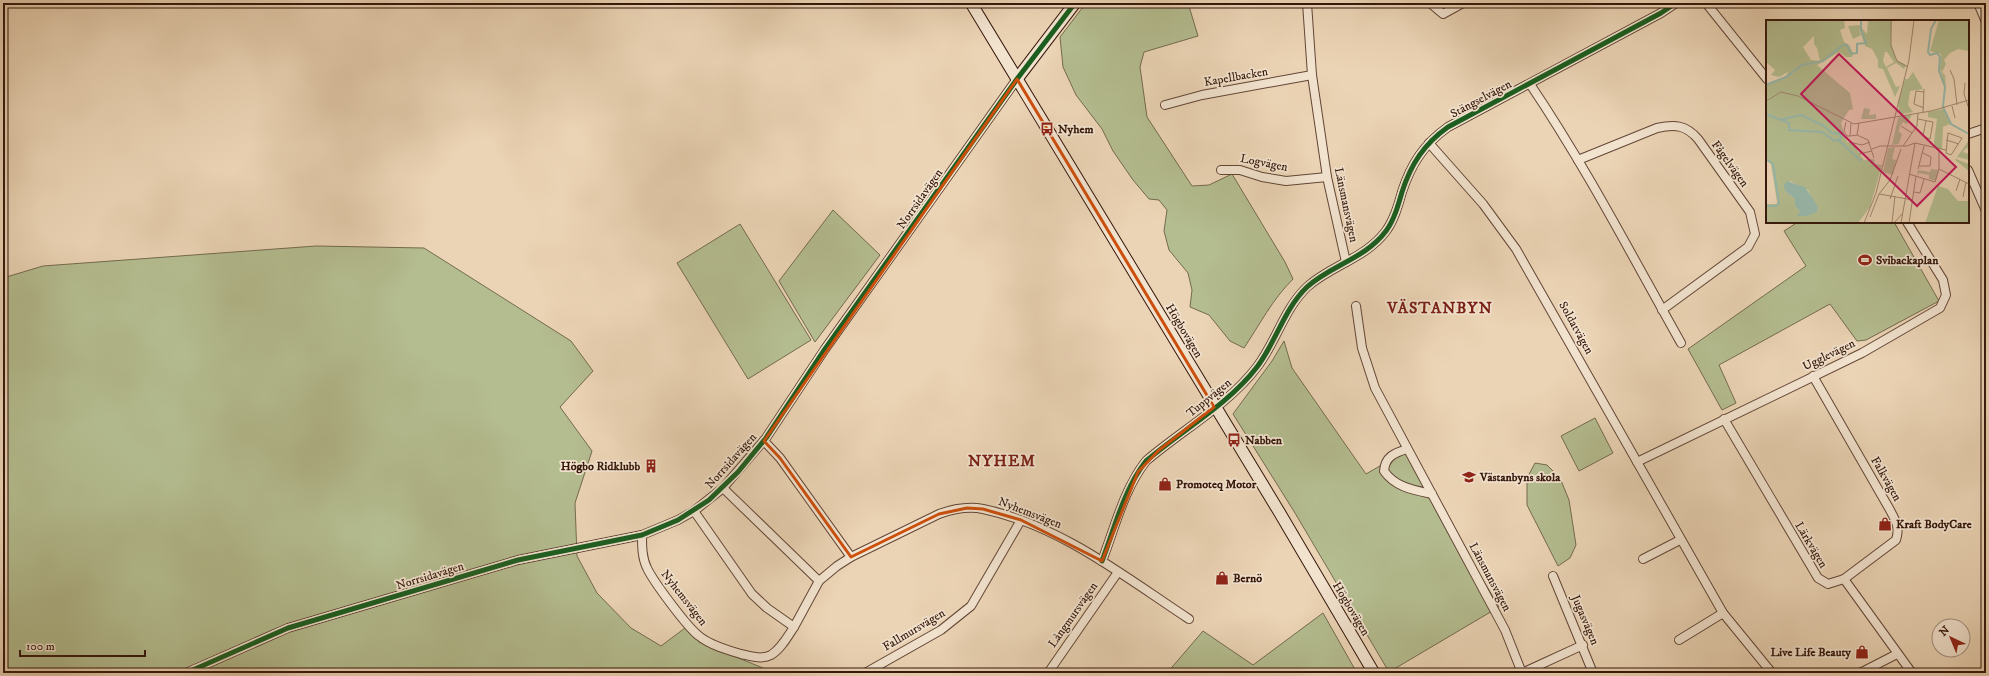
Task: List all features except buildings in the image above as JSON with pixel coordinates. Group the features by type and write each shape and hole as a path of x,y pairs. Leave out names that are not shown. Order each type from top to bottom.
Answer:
{"main road":[{"name":"Högbovägen","path":"971,3 1214,407 1278,510 1374,673"},
{"path":"1017,79 1075,3"}],"street":[{"name":"Länsmansvägen","path":"1307,3 1312,75 1327,177 1346,262"},
{"path":"1430,3 1442,14 1463,3"},
{"name":"Stängselvägen","path":"1346,262 1370,248 1385,232 1395,214 1412,165 1429,143 1448,127 1661,13 1676,3"},
{"path":"1706,3 1766,78"},
{"path":"1978,3 1986,22"},
{"name":"Kapellbacken","path":"1165,105 1202,95 1312,75"},
{"name":"Norrsidavägen","path":"186,673 288,628 518,560 642,535 672,523 694,511 723,488 764,441 825,349 1017,79"},
{"path":"1530,84 1578,160 1635,258 1681,343"},
{"name":"Fågelvägen","path":"1578,160 1657,128 1667,126 1683,126 1698,139 1750,212 1755,234 1748,247 1662,310"},
{"path":"1969,134 1986,128"},
{"name":"Soldatvägen","path":"1429,143 1483,204 1516,249 1680,540 1723,612 1772,673"},
{"name":"Logvägen","path":"1220,170 1240,170 1262,177 1286,180 1327,177"},
{"path":"1969,172 1986,210"},
{"name":"Ugglevägen","path":"1637,462 1862,353 1902,329 1934,313 1942,304 1946,295 1943,280 1908,223"},
{"name":"Tuppvägen","path":"1102,561 1130,487 1146,461 1232,393 1258,366 1296,300 1306,288 1322,276 1346,262"},
{"name":"Länsmansvägen","path":"1356,306 1362,348 1375,388 1505,630 1522,673"},
{"name":"Falkvägen","path":"1813,376 1893,515 1898,532 1896,540 1844,579"},
{"name":"Lärkvägen","path":"1724,419 1818,578 1828,584 1844,579"},
{"path":"764,441 780,458 851,557"},
{"path":"1407,449 1396,452 1388,458 1384,471 1389,479 1400,486 1432,494"},
{"path":"723,488 819,582"},
{"name":"Nyhemsvägen","path":"642,535 644,561 651,576 690,627 704,639 735,652 758,658 770,655 777,650 794,627 819,582 837,566 851,557 953,509 983,508 1021,520 1064,539 1102,561 1189,619"},
{"path":"694,511 752,594 767,608 794,627"},
{"name":"Fallmursvägen","path":"865,673 941,630 971,606 1021,520"},
{"path":"1643,559 1680,540"},
{"name":"Långmursvägen","path":"1048,673 1118,572"},
{"name":"Jugasvägen","path":"1553,576 1583,645 1593,673"},
{"path":"1844,579 1912,673"},
{"path":"1680,640 1723,612"},
{"path":"1522,673 1583,645"},
{"path":"1860,673 1897,654"}],"highlighted area":[{"path":"1017,79 1214,407 1158,451 1138,472 1102,561 1021,520 983,509 967,508 939,514 851,557 780,458 764,441"}],"green space":[{"path":"1086,3 1188,3 1198,36 1144,52 1140,67 1147,117 1192,186 1209,185 1232,174 1285,262 1293,279 1272,304 1244,348 1230,341 1209,315 1190,307 1192,290 1188,273 1169,250 1164,231 1167,210 1159,200 1149,199 1133,180 1113,151 1102,129 1076,95 1063,67 1060,37"},
{"path":"833,210 880,255 815,342 779,281"},
{"path":"1796,223 1895,223 1939,301 1866,340 1857,341 1830,304 1719,365 1736,403 1722,410 1688,349 1806,266 1784,231"},
{"path":"740,224 811,340 748,379 677,263"},
{"path":"316,246 424,248 571,341 593,371 560,407 592,451 575,503 577,556 597,593 631,628 661,646 685,628 699,642 763,668 768,673 3,673 3,278 43,266"},
{"path":"1284,341 1292,368 1366,474 1411,448 1450,524 1499,607 1389,672 1295,513 1233,414 1272,361"},
{"path":"1595,418 1613,453 1579,471 1561,436"},
{"path":"1535,463 1547,465 1560,478 1569,500 1576,545 1570,558 1558,566 1527,505 1527,478"},
{"path":"1323,613 1357,673 1167,673 1203,631 1253,665"}],"cycle path":[{"path":"186,673 288,628 518,560 642,535 678,520 709,500 738,472 766,438 825,349 1017,79 1075,3"},
{"path":"1102,561 1126,496 1138,472 1146,461 1219,405 1245,381 1264,357 1292,305 1307,287 1316,279 1358,255 1378,241 1391,222 1414,164 1419,155 1432,140 1448,127 1661,13 1676,3"}],"place":[{"name":"Nyhem","path":"1047,129"},
{"name":"Svibackaplan","path":"1865,260"},
{"name":"Nabben","path":"1234,440"},
{"name":"Högbo Ridklubb","path":"651,466"},
{"name":"Västanbyns skola","path":"1469,477"},
{"name":"Promoteq Motor","path":"1165,484"},
{"name":"Kraft BodyCare","path":"1885,524"},
{"name":"Bernö","path":"1222,578"},
{"name":"Live Life Beauty","path":"1862,652"}],"district":[{"name":"VÄSTANBYN","path":"1440,308"},
{"name":"NYHEM","path":"1002,461"}]}
